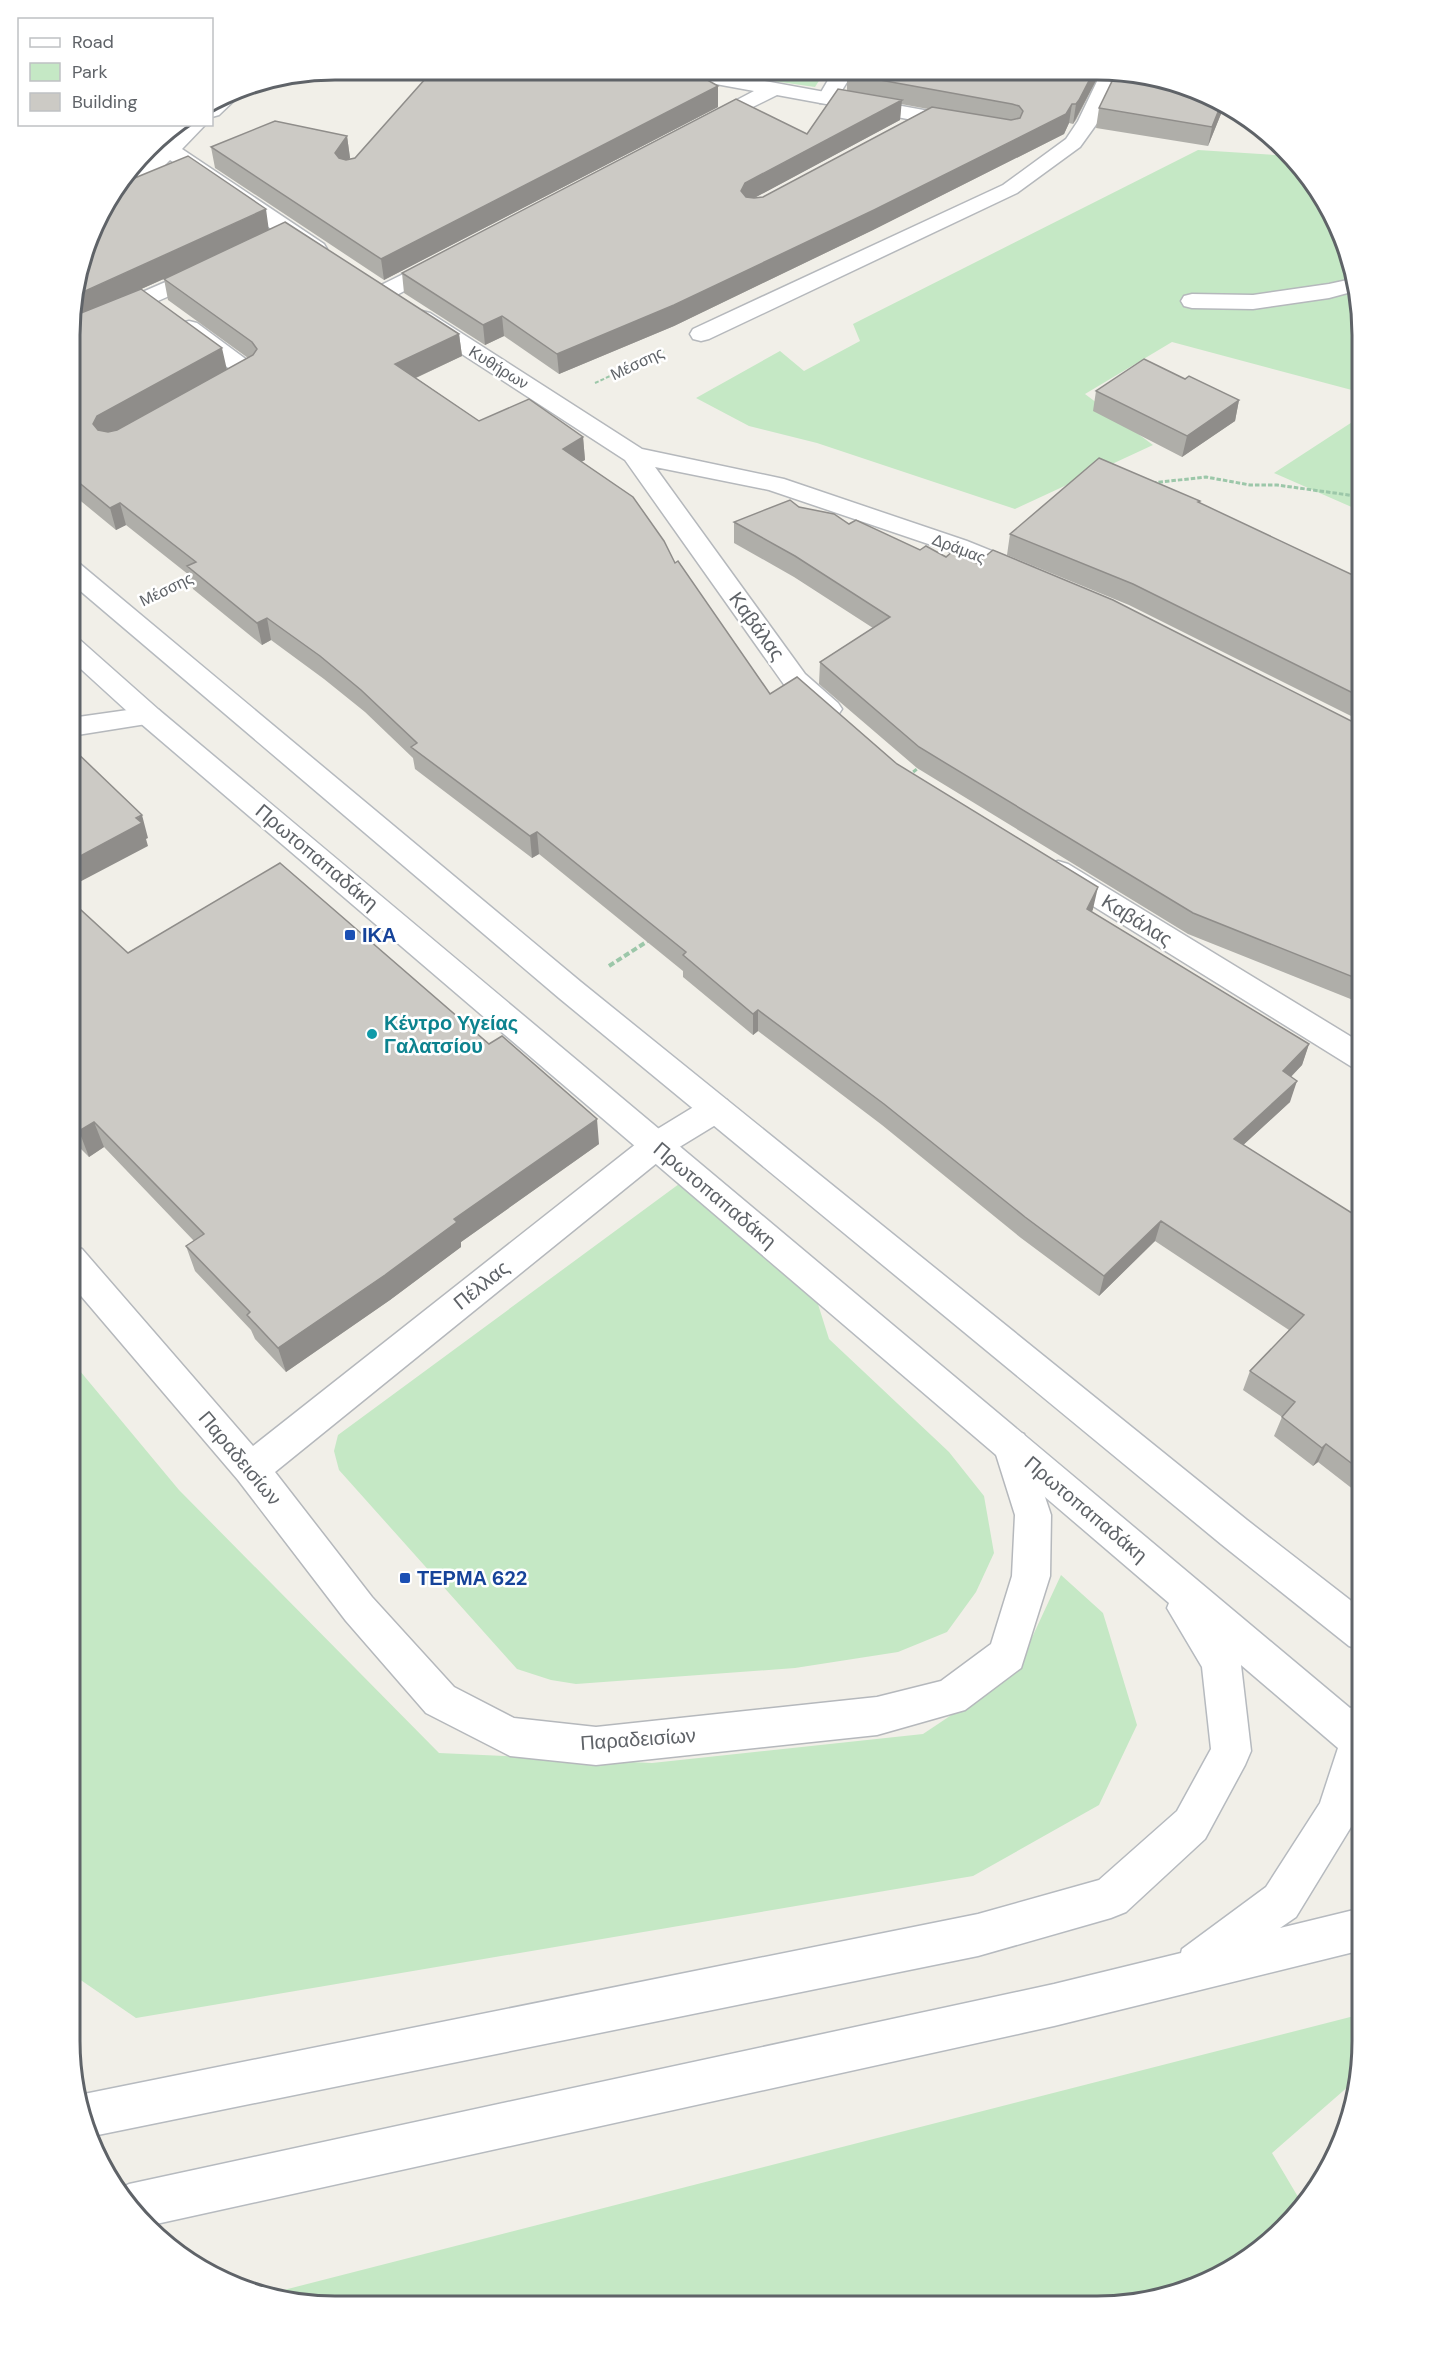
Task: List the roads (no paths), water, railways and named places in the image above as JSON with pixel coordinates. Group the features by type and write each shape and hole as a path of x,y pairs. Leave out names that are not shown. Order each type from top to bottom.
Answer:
{"street":[{"path":"747,80 773,89 978,126"},
{"path":"827,99 838,80"},
{"path":"701,334 1011,189 1073,143 1088,122 1108,80"},
{"path":"689,133 773,89"},
{"path":"896,133 927,117"},
{"path":"162,147 193,126"},
{"path":"160,148 280,237 336,263"},
{"path":"129,184 158,151"},
{"name":"Κυθήρων","path":"457,255 374,287 634,454"},
{"path":"80,330 163,310 229,261"},
{"path":"1192,301 1252,302 1348,286"},
{"path":"163,310 247,371 195,400"},
{"name":"Δράμας","path":"634,454 775,484 958,546 1044,582"},
{"name":"Καβάλας","path":"634,454 795,680 846,725"},
{"path":"80,577 570,990 1234,1532 1352,1623"},
{"name":"Πρωτοπαπαδάκη","path":"80,654 149,716 1168,1578 1352,1728"},
{"path":"80,726 149,716"},
{"name":"Καβάλας","path":"1038,859 1352,1052"},
{"name":"Πέλλας","path":"251,1469 657,1145 716,1109"},
{"name":"Παραδεισίων","path":"80,1271 251,1469 359,1609 441,1700 510,1737 596,1746 877,1716 951,1697 1007,1655 1031,1576 1033,1515 1011,1445"},
{"path":"90,2115 978,1935 1111,1897 1191,1825 1231,1751 1221,1662 1168,1578"},
{"path":"1183,1974 1281,1902 1337,1813 1352,1767"},
{"path":"139,2205 1042,2008 1352,1932"}],"place":[{"name":"ΙΚΑ","path":"350,935"},
{"name":"Κέντρο Υγείας Γαλατσίου","path":"372,1034"},
{"name":"ΤΕΡΜΑ 622","path":"405,1578"}]}
